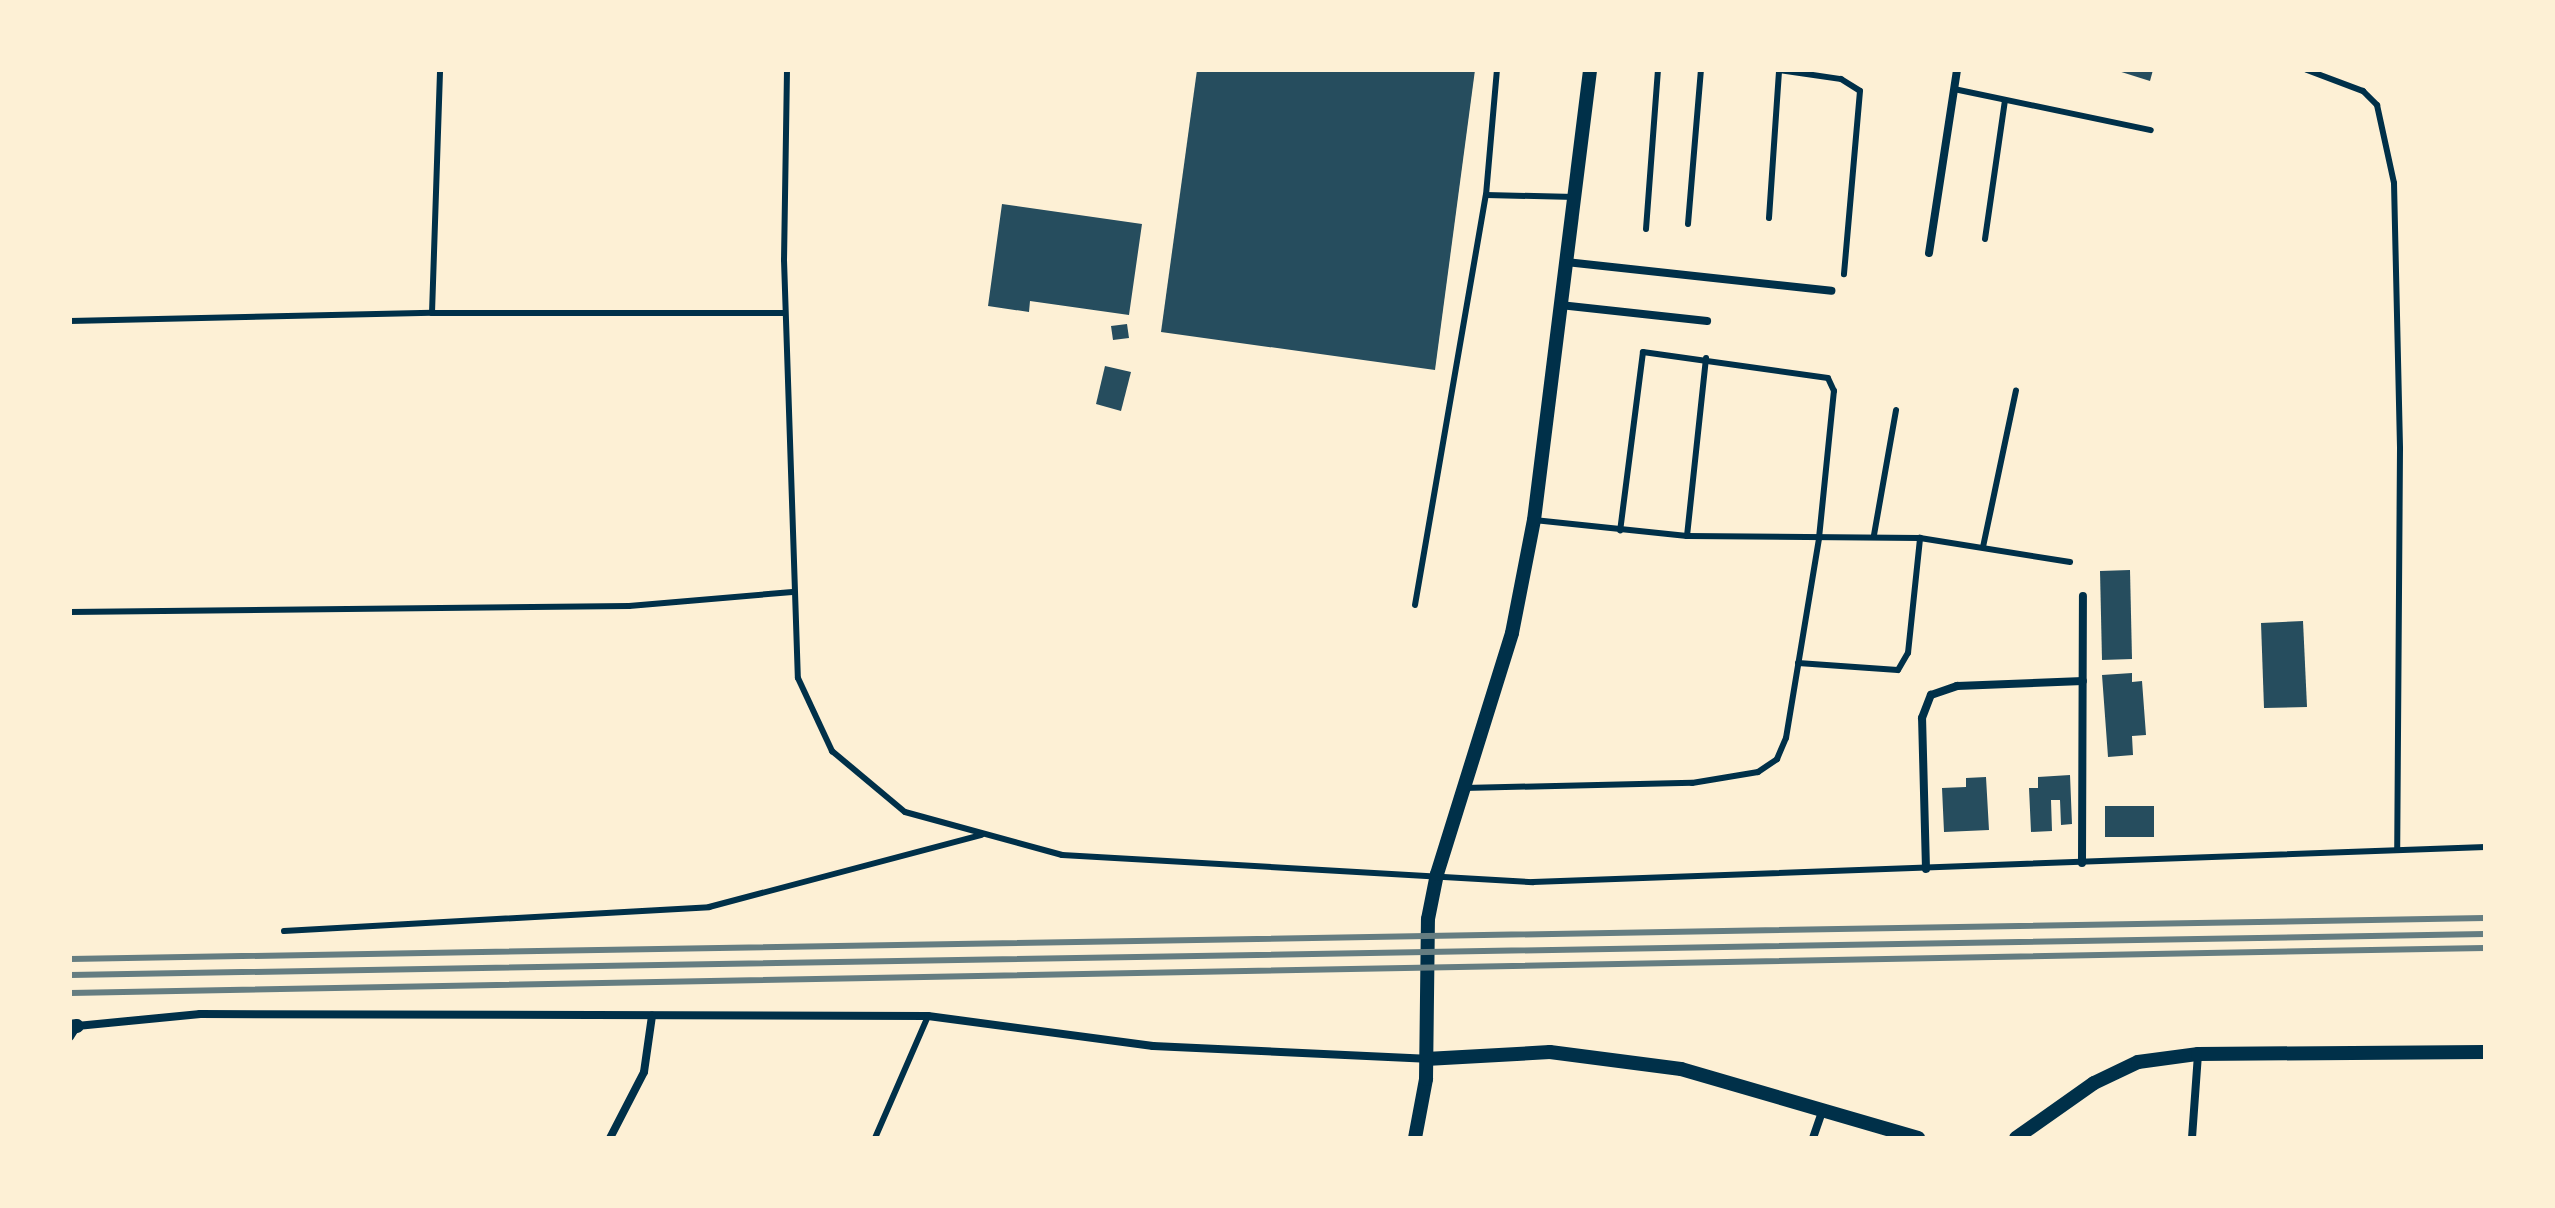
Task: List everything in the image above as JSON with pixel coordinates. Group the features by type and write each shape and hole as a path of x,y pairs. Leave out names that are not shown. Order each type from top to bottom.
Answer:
{"street":[{"path":"1415,1138 1426,1059 1425,939 1437,874 1512,633 1534,520 1590,70"},
{"path":"1929,253 1957,70"},
{"path":"1566,262 1831,291"},
{"path":"1560,305 1707,321"},
{"path":"2082,863 2083,596"},
{"path":"1926,869 1922,718 1931,695 1957,686 2083,681"},
{"path":"72,1030 200,1014 928,1016 1153,1046 1426,1059 1550,1052 1681,1069 1918,1138"},
{"path":"610,1138 644,1072 652,1016"},
{"path":"2016,1138 2094,1083 2138,1062 2198,1054 2485,1052"},
{"path":"2192,1138 2198,1054"},
{"path":"1813,1138 1822,1112"}],"lane":[{"path":"432,313 440,70"},
{"path":"787,70 785,313 792,592 798,678 832,751 905,812 1062,855 1437,874 1533,882 2485,847"},
{"path":"1415,605 1486,195 1497,70"},
{"path":"1646,229 1658,70"},
{"path":"1688,224 1701,70"},
{"path":"1769,218 1779,70 1841,79 1860,91 1844,274"},
{"path":"2307,70 2363,91 2377,105 2394,183 2400,449 2397,850"},
{"path":"1954,89 2151,130"},
{"path":"1985,239 2005,100"},
{"path":"1486,195 1575,197"},
{"path":"70,321 432,313 785,313"},
{"path":"1464,788 1677,784 1758,772 1777,759 1786,738 1819,538 1834,391 1828,378 1706,358 1643,352 1620,531"},
{"path":"1687,536 1706,358"},
{"path":"1983,547 2016,390"},
{"path":"1874,535 1896,410"},
{"path":"1534,520 1687,536 1819,538 1874,535 1920,538 2070,562"},
{"path":"1798,663 1898,670 1908,653 1920,538"},
{"path":"70,612 629,606 792,592"},
{"path":"284,931 709,907 986,834"},
{"path":"875,1138 928,1016"}],"building":[{"path":"1197,70 1475,70 1435,370 1161,332"},
{"path":"2115,70 2153,70 2150,81"},
{"path":"1002,204 1142,224 1129,315 1030,301 1029,312 988,306"},
{"path":"1127,324 1129,338 1113,340 1111,326"},
{"path":"1105,366 1131,372 1121,411 1096,404"},
{"path":"2130,570 2132,659 2102,660 2100,571"},
{"path":"2303,621 2307,707 2264,708 2261,623"},
{"path":"2132,673 2132,682 2142,681 2146,735 2132,736 2133,755 2108,757 2102,675"},
{"path":"2070,775 2072,824 2061,825 2060,800 2051,800 2052,831 2031,832 2029,788 2038,788 2038,777"},
{"path":"1986,777 1989,830 1944,832 1942,788 1966,787 1966,778"},
{"path":"2105,806 2154,806 2154,837 2105,837"}],"railway":[{"path":"70,959 2485,918"},
{"path":"70,975 2485,934"},
{"path":"70,993 2485,948"}]}
